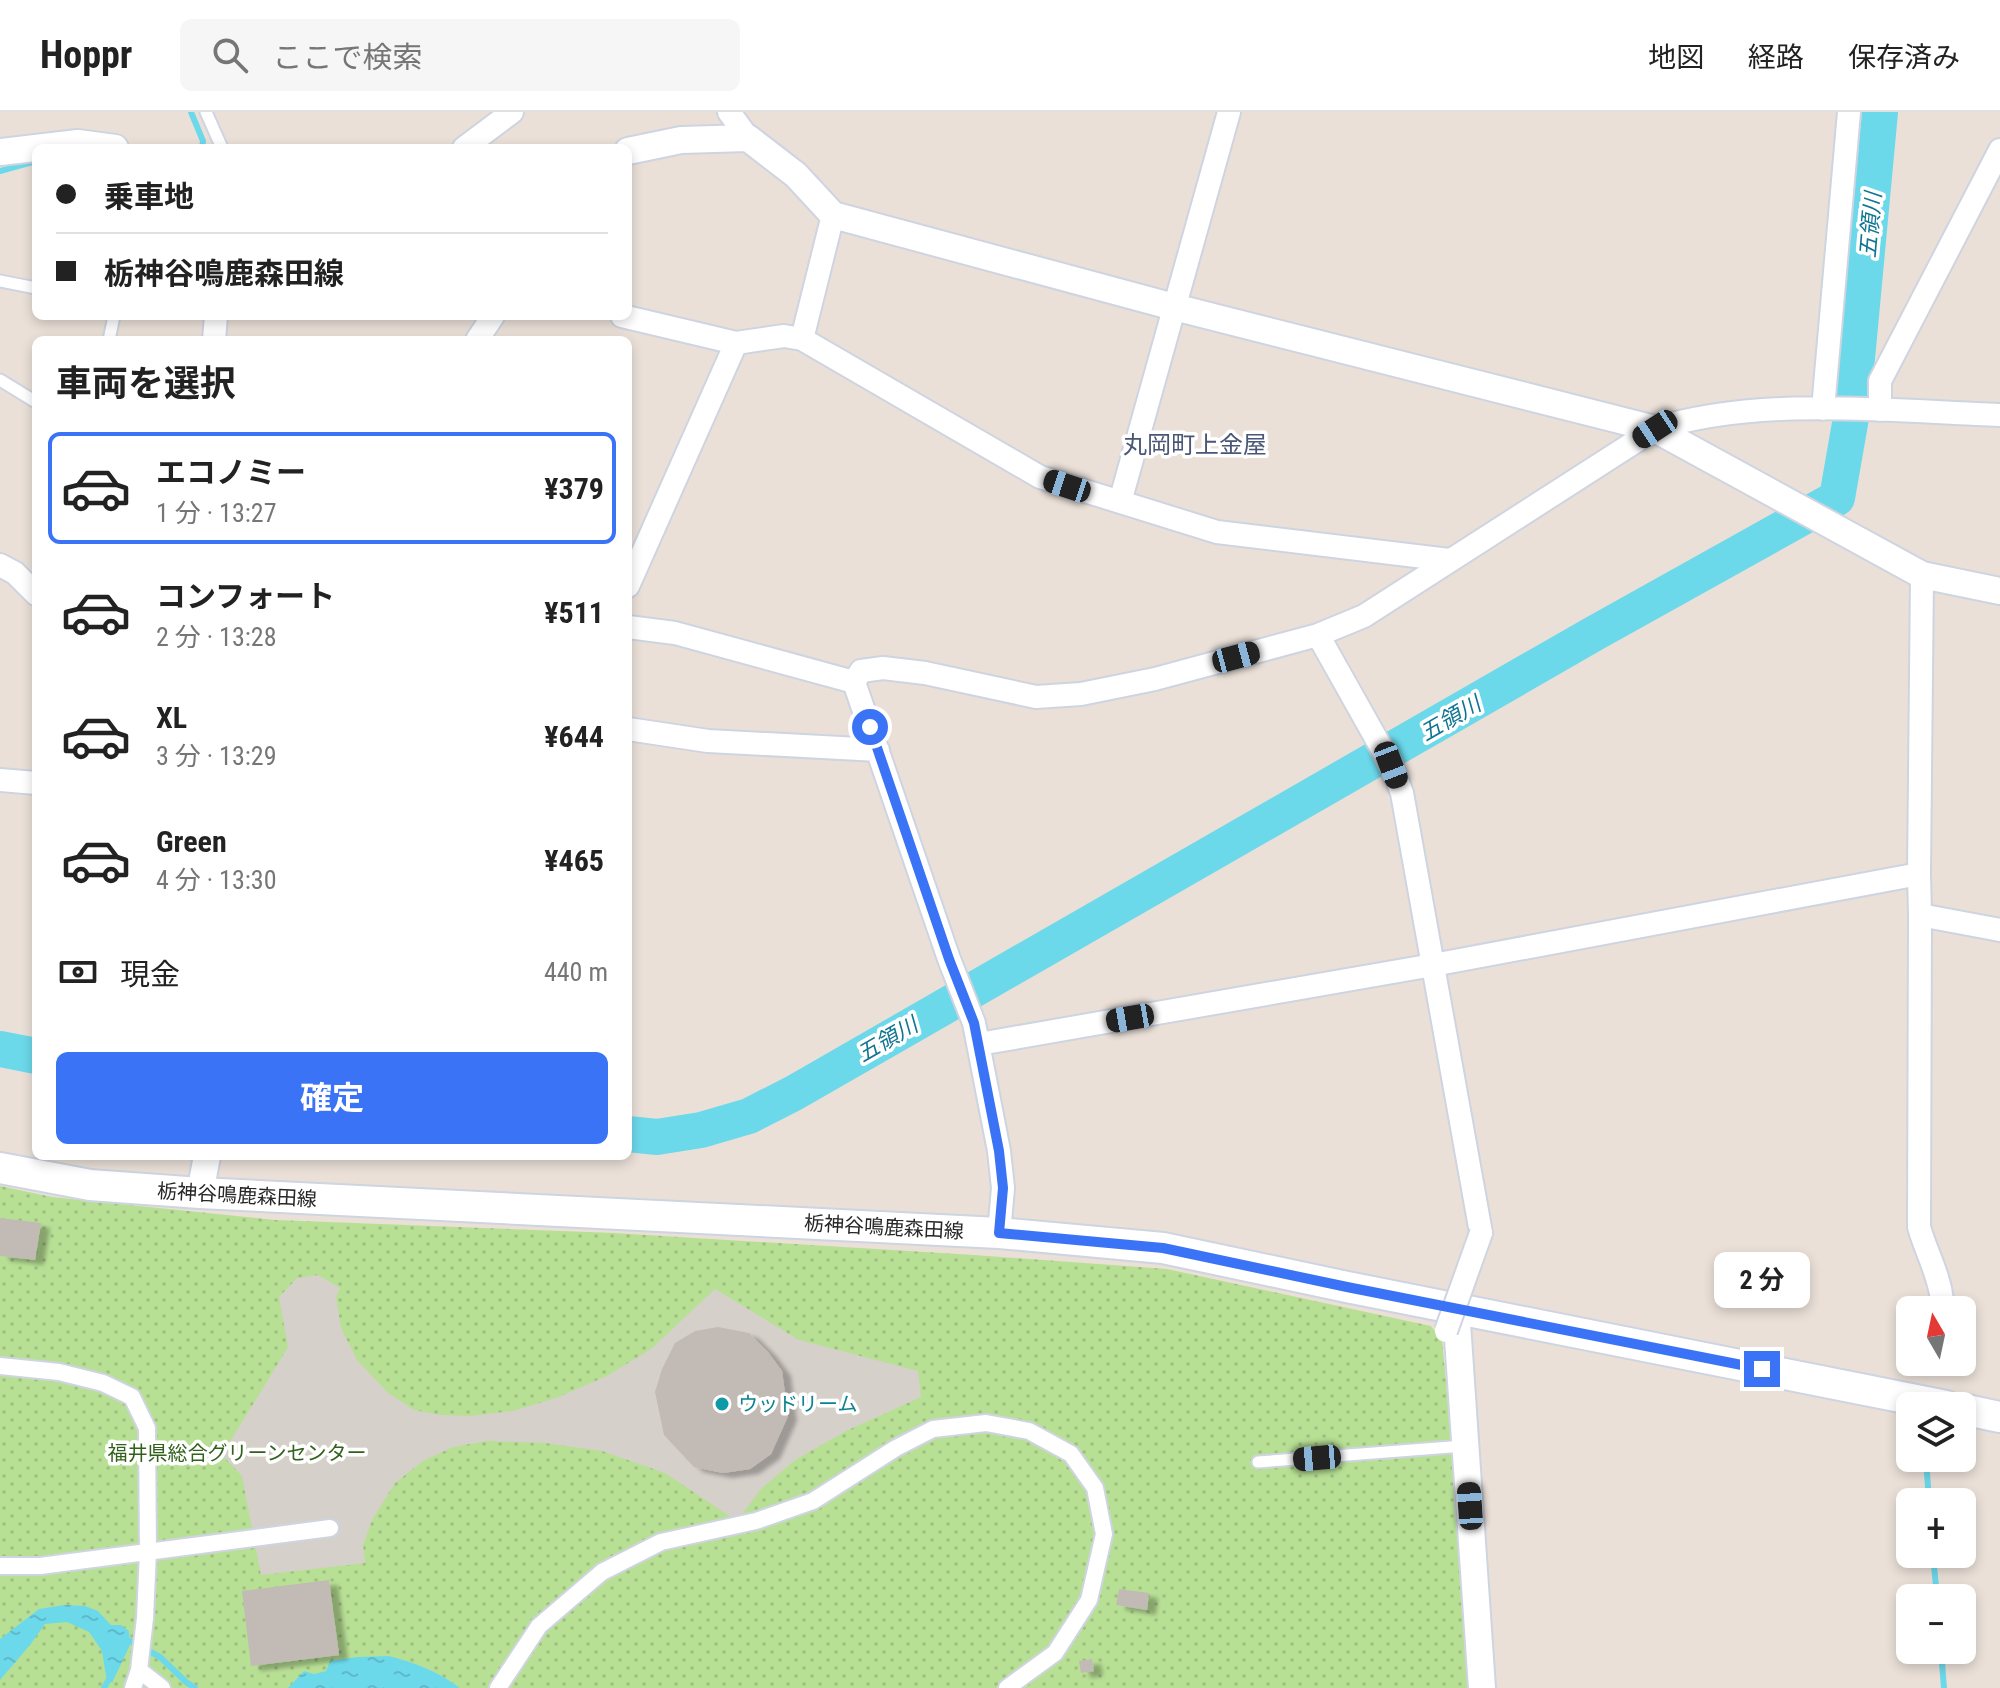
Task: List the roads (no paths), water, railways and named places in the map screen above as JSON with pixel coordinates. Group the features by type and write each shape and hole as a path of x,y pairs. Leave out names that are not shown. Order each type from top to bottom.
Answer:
{"main road":[{"name":"栃神谷鳴鹿森田線","path":"0,1168 90,1185 200,1193 999,1233 1163,1248 1451,1320 1896,1397"},
{"path":"1976,1412 2000,1417"}],"street":[{"path":"469,144 512,112"},
{"path":"729,112 748,138 796,175 833,215 1174,307 1655,429 1922,575 2000,591"},
{"path":"1120,502 1229,112"},
{"path":"1823,409 1849,112"},
{"path":"632,150 681,140 748,138"},
{"path":"0,152 32,148"},
{"path":"1880,410 1880,381 2000,150"},
{"path":"802,339 833,215"},
{"path":"632,318 736,343 784,336 802,339 1040,477 1217,532 1449,560"},
{"path":"632,577 736,343"},
{"path":"854,682 861,671 883,668 925,673 1036,697 1081,694 1155,679 1318,635 1364,616 1655,429 1687,419 1734,411 1823,409 2000,415"},
{"path":"0,565 15,573 32,590"},
{"path":"1922,575 1919,1227 1940,1281 1942,1296"},
{"path":"632,628 675,633 854,682"},
{"path":"1318,635 1391,765 1402,793 1481,1233 1451,1320 1465,1446 1482,1688"},
{"path":"854,682 979,1044 1003,1188 999,1233"},
{"path":"632,730 708,741 878,750"},
{"path":"0,780 32,783"},
{"path":"979,1044 1433,965 1919,874"},
{"path":"1920,915 2000,930"},
{"path":"200,1193 206,1160"},
{"path":"0,1366 59,1372 103,1383 132,1397 147,1428 145,1618 139,1670 133,1688"},
{"path":"498,1688 539,1626 602,1572 661,1542 756,1521 813,1501 896,1448 933,1429 986,1423 1029,1431 1071,1454 1095,1488 1104,1534 1089,1600 1055,1653 1007,1688"},
{"path":"0,1566 40,1566 330,1528"},
{"path":"139,1670 162,1688"}],"lane":[{"path":"206,112 220,144"},
{"path":"0,281 32,287"},
{"path":"0,380 32,398"},
{"path":"1258,1462 1465,1446"}],"water":[{"path":"85,1606 98,1611 111,1625 121,1625 129,1631 130,1645 112,1683 106,1676 102,1651 89,1632 67,1622 45,1624 0,1680 0,1639 39,1609"},
{"path":"389,1656 426,1668 460,1688 288,1688 304,1671 314,1674 326,1671 330,1661"}],"waterway":[{"path":"191,112 203,144"},
{"name":"五領川","path":"632,1134 657,1137 701,1130 749,1116 794,1093 1595,633 1837,498 1852,412 1880,112"},
{"path":"0,171 32,162"},
{"name":"五領川","path":"0,1049 32,1055"},
{"path":"1927,1472 1928,1488"},
{"path":"1934,1568 1936,1584"},
{"path":"130,1641 160,1657 195,1688"},
{"path":"1942,1664 1944,1688"},
{"path":"104,1688 109,1679"}],"place":[{"name":"ウッドリーム","path":"722,1404"}],"district":[{"name":"丸岡町上金屋","path":"1195,445"}],"park label":[{"name":"福井県総合グリーンセンター","path":"237,1453"}]}
